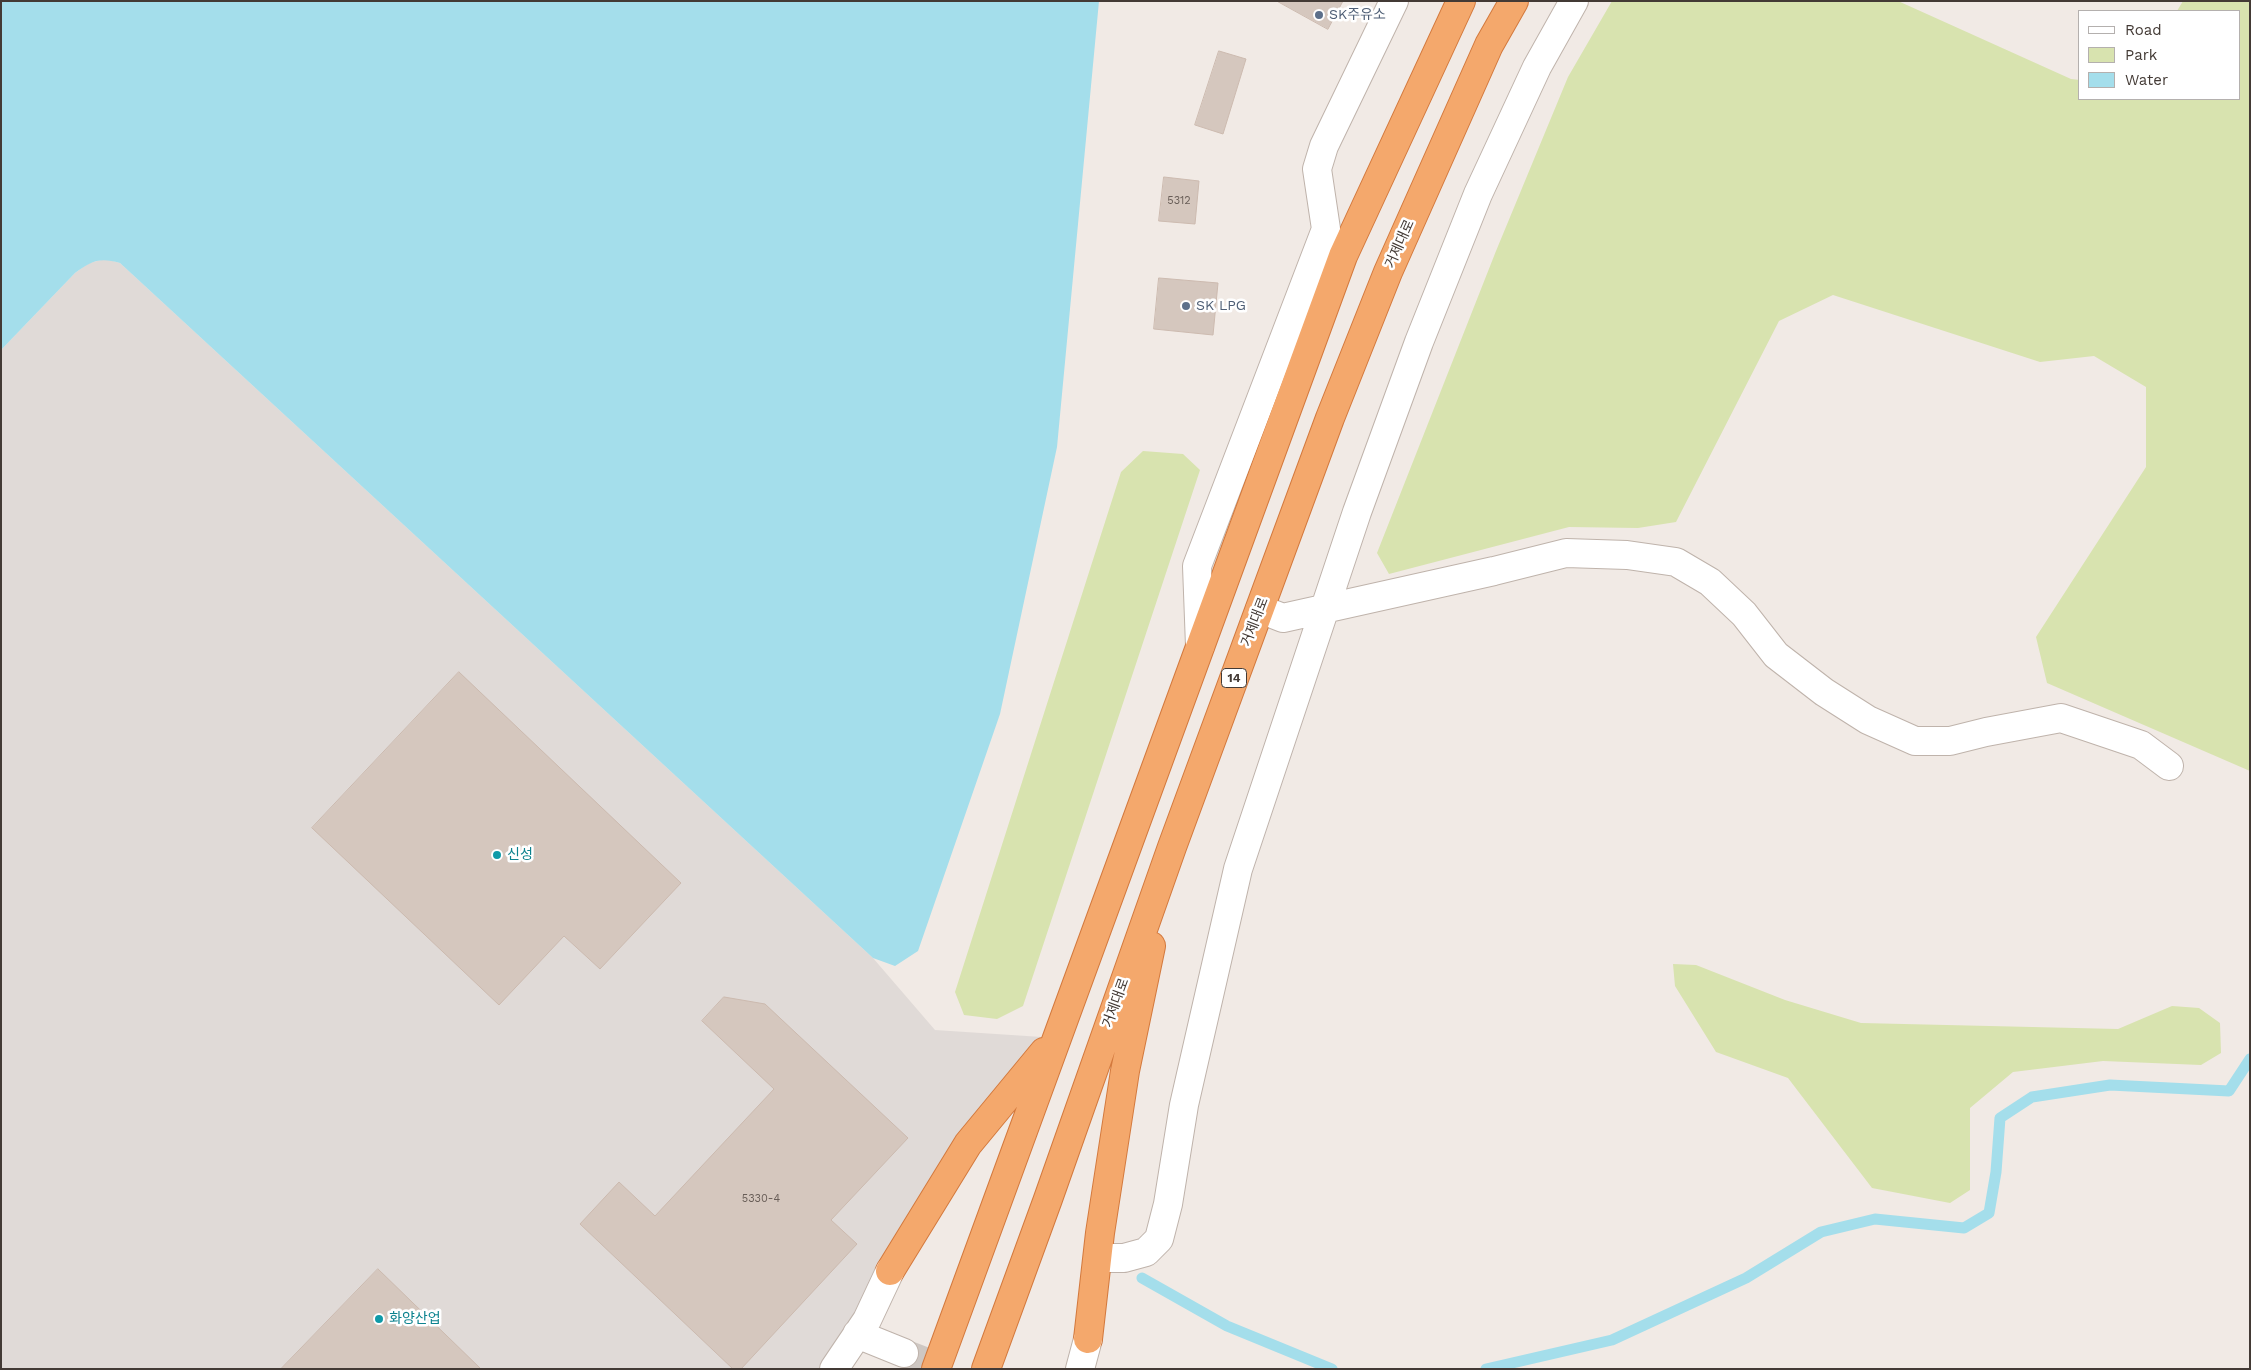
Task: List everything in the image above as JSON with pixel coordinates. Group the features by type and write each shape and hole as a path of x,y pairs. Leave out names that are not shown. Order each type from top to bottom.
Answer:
{"highway":[{"path":"936,1369 1343,256 1461,1"},
{"name":"거제대로","path":"986,1369 1172,847 1330,418 1388,272 1489,45 1514,1"},
{"path":"1088,1339 1125,1071 1172,847"},
{"path":"890,1271 968,1144 1057,1038"}],"street":[{"path":"1200,646 1197,566 1326,229 1317,169 1324,146 1394,1"},
{"path":"1098,1258 1124,1258 1146,1252 1159,1239 1168,1204 1184,1105 1238,869 1357,512 1419,342 1478,194 1537,67 1574,1"},
{"path":"1260,609 1283,618 1566,553 1627,555 1676,562 1710,582 1744,614 1776,655 1824,692 1868,720 1915,741 1950,741 1986,732 2061,718 2141,745 2170,766"},
{"path":"834,1369 867,1320 890,1271"},
{"path":"857,1334 904,1353"},
{"path":"1080,1369 1088,1339"}],"shaded area":[{"path":"105,259 120,263 873,958 935,1030 1057,1038 968,1144 834,1369 1,1369 1,350 75,273 89,263"}],"green space":[{"path":"1612,1 1898,1 2071,79 2078,80 2078,100 2241,100 2241,10 2178,10 2183,1 2250,1 2250,771 2047,683 2036,637 2146,467 2146,387 2094,356 2040,362 1833,295 1779,321 1676,522 1638,528 1569,527 1389,574 1377,553 1496,251 1568,77"},
{"path":"1143,451 1183,454 1200,470 1023,1006 997,1019 964,1015 955,992 1121,472"},
{"path":"1673,964 1696,965 1785,1000 1861,1023 2118,1029 2172,1006 2199,1008 2220,1023 2221,1053 2201,1065 2103,1061 2013,1072 1970,1108 1970,1190 1950,1203 1872,1188 1788,1078 1716,1052 1675,986"}],"water":[{"path":"1,1 1099,1 1057,447 1000,714 918,951 895,966 873,958 120,263 106,260 96,261 75,273 1,350"}],"building":[{"name":"SK주유소","path":"1277,1 1343,1 1328,29"},
{"path":"1219,51 1246,59 1223,134 1195,125"},
{"path":"1164,177 1199,181 1195,224 1159,221"},
{"name":"SK LPG","path":"1159,278 1218,283 1213,335 1154,329"},
{"name":"신성","path":"459,672 681,883 600,969 564,936 499,1005 312,828"},
{"path":"724,997 765,1004 908,1138 831,1220 857,1244 741,1369 733,1369 580,1224 619,1182 655,1216 774,1089 702,1021"},
{"name":"화양산업","path":"378,1269 481,1369 281,1369"}],"waterway":[{"path":"1486,1369 1612,1340 1746,1278 1821,1232 1875,1219 1964,1228 1989,1213 1996,1172 2000,1118 2032,1097 2110,1085 2229,1091 2250,1059"},
{"path":"1142,1278 1227,1326 1332,1369"}],"tunnel":[{"path":"904,1353 946,1369"}],"place":[{"name":"SK주유소","path":"1319,15"},
{"name":"SK LPG","path":"1186,306"},
{"name":"신성","path":"497,855"},
{"name":"화양산업","path":"379,1319"}]}
